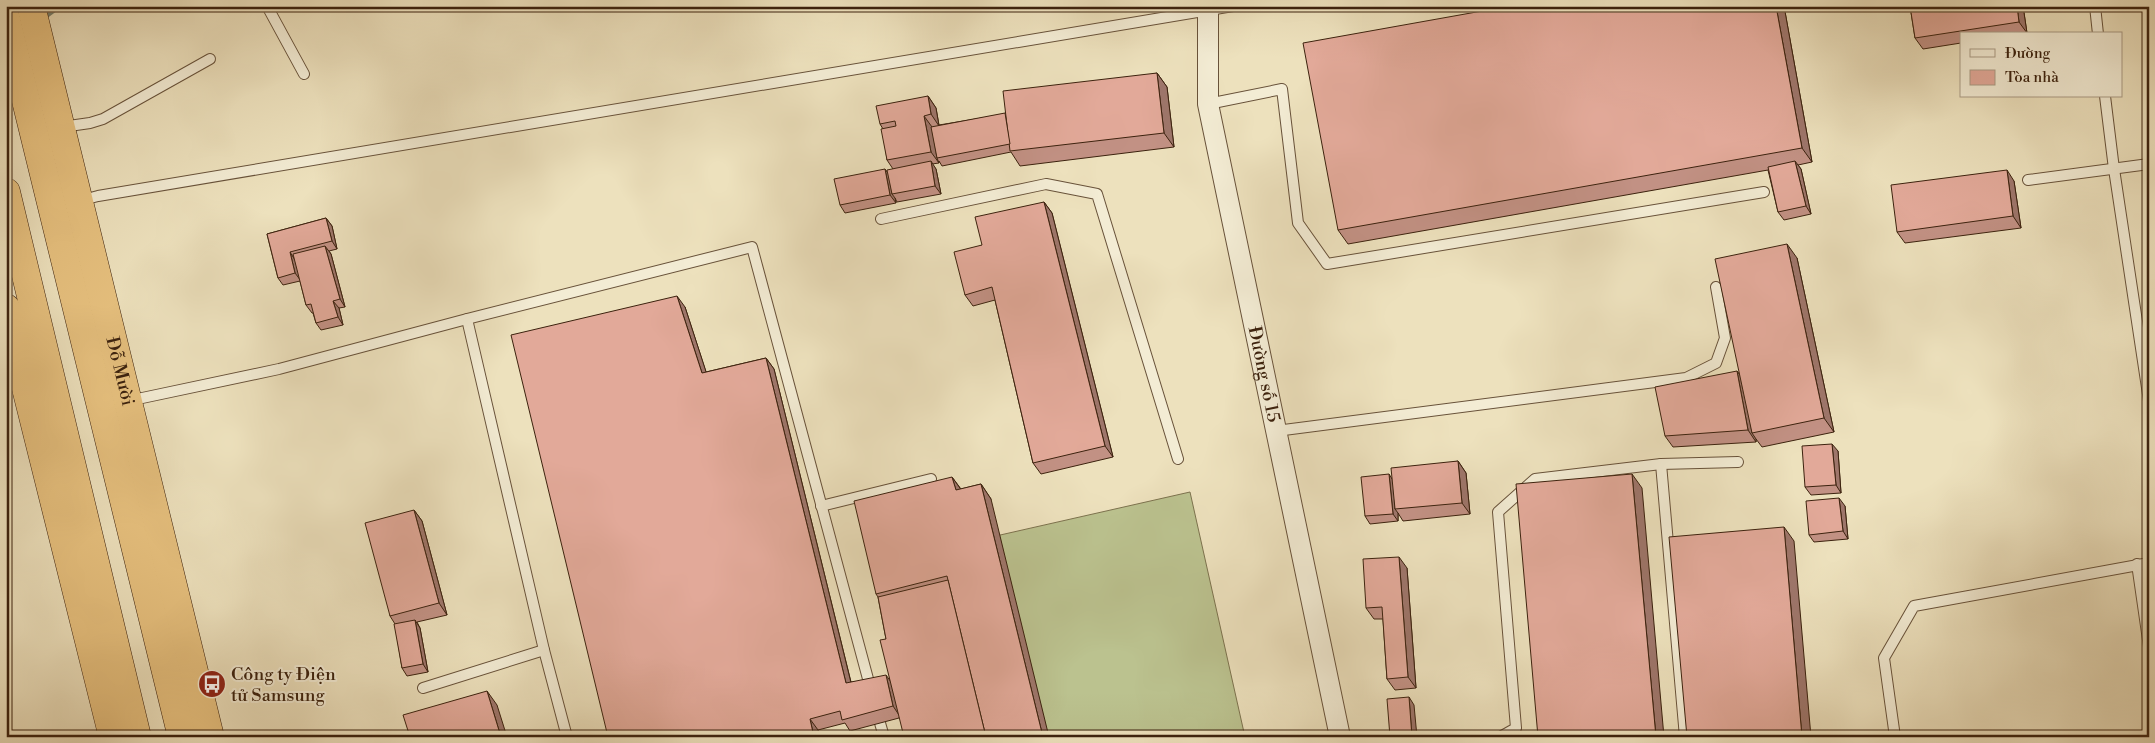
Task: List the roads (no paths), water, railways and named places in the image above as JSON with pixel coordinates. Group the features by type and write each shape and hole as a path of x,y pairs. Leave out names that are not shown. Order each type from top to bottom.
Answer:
{"highway":[{"name":"Đỗ Mười","path":"31,6 78,202 113,404 182,737"},
{"name":"Đỗ Mười","path":"6,19 113,404 210,737"},
{"path":"6,192 137,737"},
{"path":"6,308 113,737"}],"street":[{"name":"Đường số 15","path":"1208,10 1208,104 1340,737"}],"lane":[{"path":"267,6 304,74"},
{"path":"78,202 98,196 1233,6"},
{"path":"2095,6 2098,32"},
{"path":"61,127 103,119 210,59"},
{"path":"1208,104 1282,89 1298,223 1327,264 1764,192"},
{"path":"2105,98 2149,401"},
{"path":"2028,180 2149,164"},
{"path":"882,219 1046,184 1097,194 1178,459"},
{"path":"113,404 279,369 467,319 752,248 871,690"},
{"path":"1276,430 1686,378 1716,362 1725,338 1716,287"},
{"path":"467,319 544,650 567,737"},
{"path":"1500,737 1516,728 1498,512 1535,479 1662,464 1738,462"},
{"path":"1662,464 1685,737"},
{"path":"821,506 931,479"},
{"path":"1895,737 1884,658 1914,606 2149,563"},
{"path":"2137,564 2149,647"},
{"path":"423,688 544,650"},
{"path":"880,723 884,737"}],"waterway":[{"path":"47,14 58,6"}],"place":[{"name":"Công ty Điện tử Samsung","path":"212,684"}]}
